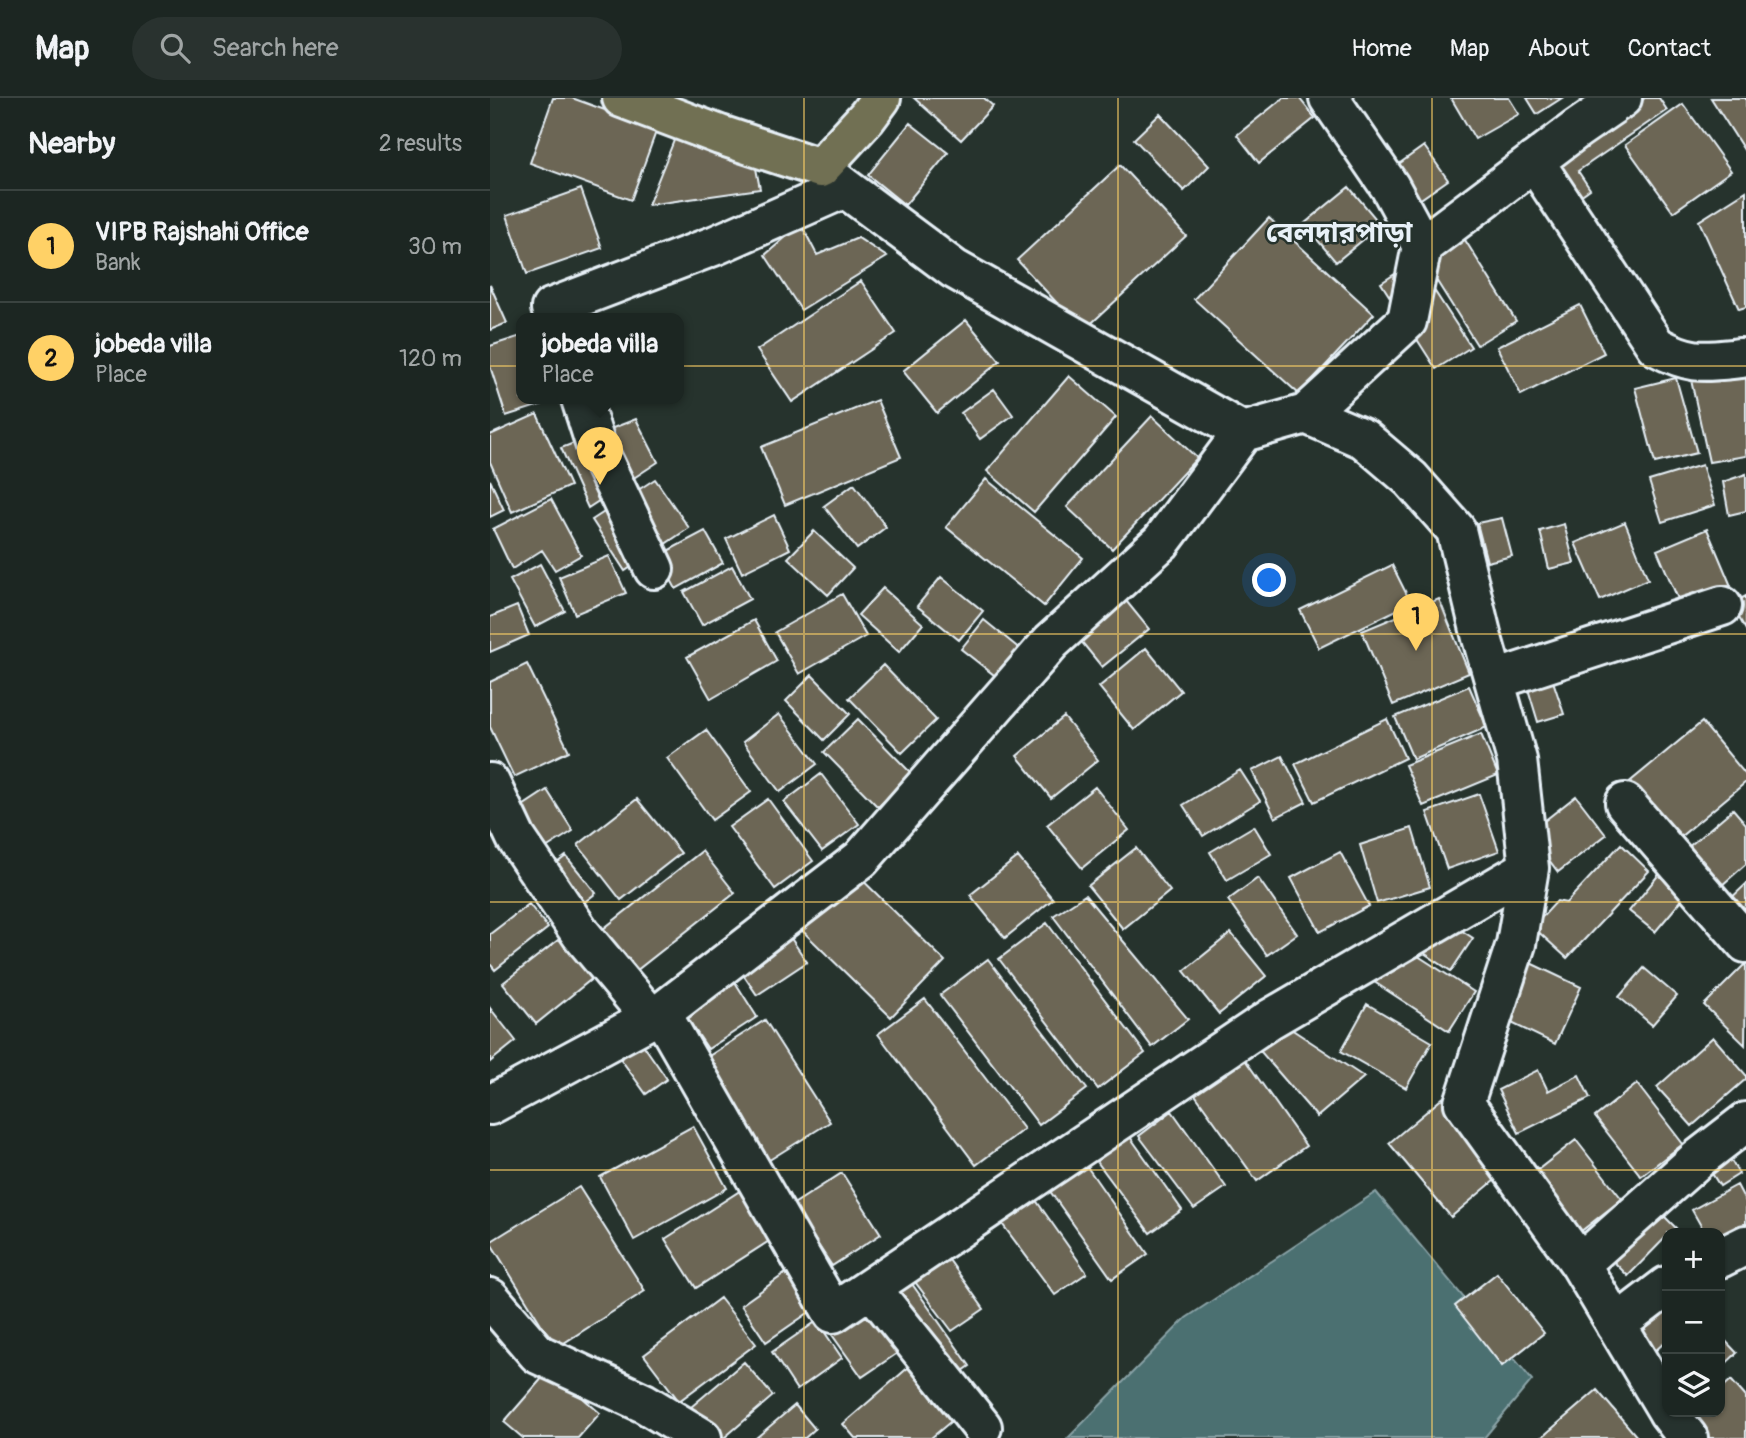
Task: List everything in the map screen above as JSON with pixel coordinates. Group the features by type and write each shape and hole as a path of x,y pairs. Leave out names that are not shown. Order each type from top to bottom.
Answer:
{"main road":[{"path":"622,98 833,178 867,117 881,98"}],"street":[{"path":"490,1105 656,1016 861,859 1051,642 1161,542 1243,432 1306,414 1407,321 1422,246 1390,187 1329,98"},
{"path":"1422,246 1622,98"},
{"path":"1534,162 1656,346 1675,357 1702,363 1741,358"},
{"path":"552,313 551,308 716,245 833,178 954,269 1243,432"},
{"path":"583,404 596,446 654,569"},
{"path":"1306,414 1364,439 1411,478 1456,530 1482,638 1517,760 1530,868 1516,944 1464,1103 1580,1264 1662,1401"},
{"path":"1494,680 1722,606"},
{"path":"490,783 516,838 581,934 656,1016 833,1313 1269,1019 1530,868"},
{"path":"1625,803 1746,943"},
{"path":"1580,1264 1698,1159 1746,1122"},
{"path":"1725,1256 1746,1245"},
{"path":"871,1288 982,1427"},
{"path":"1616,1325 1662,1290"},
{"path":"490,1298 538,1354 644,1403 702,1438"},
{"path":"1672,1417 1688,1438"}],"water":[{"path":"1376,1192 1532,1380 1484,1438 1068,1438 1186,1318"}],"building":[{"path":"553,98 572,98 657,129 631,200 530,163"},
{"path":"914,98 984,98 993,106 961,140"},
{"path":"1283,98 1299,98 1315,118 1259,163 1237,135"},
{"path":"1451,98 1509,98 1519,114 1475,139"},
{"path":"1527,98 1562,98 1537,114"},
{"path":"1645,98 1659,98 1667,110 1578,171 1590,189 1573,201 1548,164"},
{"path":"1711,98 1746,98 1746,153"},
{"path":"1683,104 1731,171 1673,212 1625,145"},
{"path":"1160,114 1209,166 1184,191 1134,139"},
{"path":"910,123 948,153 905,205 868,175"},
{"path":"677,133 755,163 760,189 648,205"},
{"path":"1424,146 1448,180 1399,214 1375,181"},
{"path":"1120,165 1186,236 1083,331 1017,260"},
{"path":"1349,187 1381,225 1336,262 1304,224"},
{"path":"581,189 602,248 527,274 507,215"},
{"path":"1746,191 1746,307 1739,309 1699,221"},
{"path":"1269,218 1374,314 1299,394 1194,299"},
{"path":"801,224 817,255 858,238 887,257 801,310 765,255"},
{"path":"1460,232 1516,321 1477,345 1421,256"},
{"path":"1415,261 1471,347 1436,369 1381,283"},
{"path":"861,281 896,333 792,402 757,350"},
{"path":"490,285 507,323 490,330"},
{"path":"1580,305 1604,353 1521,395 1497,347"},
{"path":"966,320 1000,361 937,413 903,371"},
{"path":"516,338 516,404 544,404 506,416 490,366 490,346"},
{"path":"1746,366 1746,456 1709,462 1691,380"},
{"path":"1069,376 1116,417 1034,512 987,471"},
{"path":"1676,378 1697,453 1655,463 1635,388"},
{"path":"994,389 1013,415 980,439 961,413"},
{"path":"877,400 901,457 785,505 761,447"},
{"path":"537,414 570,486 512,512 490,462 490,435"},
{"path":"1152,416 1197,458 1112,549 1067,507"},
{"path":"636,419 658,462 588,508 561,448"},
{"path":"1702,465 1715,505 1662,522 1649,481"},
{"path":"1746,474 1746,511 1729,515 1723,482"},
{"path":"655,479 689,528 625,571 592,520"},
{"path":"986,479 1083,558 1044,606 946,527"},
{"path":"490,480 504,510 490,517"},
{"path":"854,484 886,527 857,549 824,506"},
{"path":"551,499 581,555 555,570 542,550 512,569 493,529"},
{"path":"774,515 790,549 742,573 726,539"},
{"path":"1502,518 1512,556 1487,562 1477,523"},
{"path":"1625,522 1648,579 1600,600 1575,543"},
{"path":"1564,524 1574,563 1549,569 1540,531"},
{"path":"1707,529 1731,586 1681,606 1657,550"},
{"path":"705,531 723,563 676,589 658,556"},
{"path":"814,531 853,568 828,595 788,558"},
{"path":"609,556 626,593 575,614 559,577"},
{"path":"540,564 565,611 535,627 510,580"},
{"path":"1392,565 1411,603 1319,648 1300,610"},
{"path":"732,566 750,599 702,625 684,592"},
{"path":"941,577 983,611 959,640 917,606"},
{"path":"1114,586 1149,629 1102,667 1067,624"},
{"path":"883,588 923,624 899,652 858,615"},
{"path":"842,594 866,636 799,674 775,632"},
{"path":"1746,596 1746,630 1731,604"},
{"path":"1439,599 1469,673 1393,705 1362,631"},
{"path":"517,606 529,635 490,652 490,617"},
{"path":"754,620 777,661 711,699 687,657"},
{"path":"984,620 1026,654 1003,682 961,649"},
{"path":"1146,648 1181,691 1134,730 1099,687"},
{"path":"527,664 569,751 514,777 490,727 490,682"},
{"path":"883,665 936,720 902,753 849,698"},
{"path":"812,675 850,714 824,740 786,701"},
{"path":"1553,681 1564,714 1538,722 1528,689"},
{"path":"1469,686 1487,727 1413,759 1395,717"},
{"path":"779,714 817,764 780,792 743,742"},
{"path":"1064,717 1098,760 1051,798 1017,756"},
{"path":"858,719 912,774 878,807 824,752"},
{"path":"1387,719 1405,758 1314,802 1295,764"},
{"path":"1702,722 1746,775 1746,782 1674,842 1626,785"},
{"path":"706,730 751,792 712,820 667,758"},
{"path":"1481,734 1498,775 1423,806 1405,765"},
{"path":"1282,756 1306,802 1275,818 1252,771"},
{"path":"1240,770 1260,801 1203,836 1183,805"},
{"path":"821,774 859,824 822,851 784,802"},
{"path":"1095,787 1129,830 1082,868 1047,825"},
{"path":"547,790 573,831 538,853 512,813"},
{"path":"1479,794 1499,851 1447,869 1427,812"},
{"path":"1576,796 1606,835 1558,872 1529,833"},
{"path":"637,799 681,853 621,900 578,845"},
{"path":"768,799 813,861 775,889 729,827"},
{"path":"1733,809 1746,824 1746,864 1713,893 1680,854"},
{"path":"1254,826 1271,854 1227,880 1210,852"},
{"path":"1412,828 1430,887 1377,903 1360,845"},
{"path":"1621,844 1649,871 1567,958 1533,927 1557,901 1566,903"},
{"path":"1136,848 1170,891 1123,929 1088,886"},
{"path":"702,851 735,893 627,978 593,937"},
{"path":"1340,852 1369,906 1320,932 1291,878"},
{"path":"566,856 596,893 577,908 548,870"},
{"path":"839,857 945,961 891,1017 784,913"},
{"path":"1018,857 1053,899 1005,938 970,895"},
{"path":"1665,867 1691,889 1655,932 1629,911"},
{"path":"1258,878 1297,934 1267,955 1228,900"},
{"path":"1746,884 1746,922 1727,902"},
{"path":"1085,895 1188,1019 1152,1047 1053,916"},
{"path":"529,904 548,928 495,970 490,964 490,934"},
{"path":"1433,912 1473,938 1451,971 1412,945"},
{"path":"1047,923 1145,1053 1098,1089 999,959"},
{"path":"784,928 807,962 757,995 734,961"},
{"path":"1231,933 1266,976 1219,1014 1184,971"},
{"path":"1384,934 1474,992 1449,1031 1359,972"},
{"path":"562,937 594,977 536,1024 503,983"},
{"path":"988,959 1087,1089 1039,1125 940,995"},
{"path":"1524,960 1581,987 1555,1044 1497,1016"},
{"path":"1746,966 1745,1045 1704,1005"},
{"path":"1644,968 1677,996 1652,1025 1619,997"},
{"path":"735,982 757,1017 708,1049 685,1015"},
{"path":"925,999 1024,1129 976,1165 878,1034"},
{"path":"1367,1004 1432,1042 1406,1088 1341,1051"},
{"path":"490,1008 516,1041 490,1062"},
{"path":"765,1020 830,1122 763,1164 698,1063"},
{"path":"1282,1023 1364,1077 1317,1117 1255,1045"},
{"path":"1713,1037 1746,1075 1746,1079 1692,1126 1657,1087"},
{"path":"642,1043 667,1079 646,1094 620,1058"},
{"path":"1236,1047 1306,1146 1257,1181 1186,1082"},
{"path":"1538,1070 1548,1091 1579,1075 1590,1098 1519,1133 1498,1090"},
{"path":"1637,1084 1683,1144 1641,1176 1595,1117"},
{"path":"1445,1096 1507,1170 1451,1217 1389,1143"},
{"path":"1172,1111 1226,1187 1194,1209 1139,1136"},
{"path":"693,1126 727,1188 634,1240 600,1177"},
{"path":"1128,1134 1182,1210 1150,1233 1095,1159"},
{"path":"1576,1140 1622,1199 1580,1232 1535,1172"},
{"path":"1722,1145 1739,1174 1720,1186 1702,1158"},
{"path":"1083,1161 1148,1254 1112,1279 1047,1187"},
{"path":"842,1173 881,1234 832,1266 792,1205"},
{"path":"1737,1185 1746,1202 1746,1233 1725,1245 1725,1228 1702,1228 1692,1210"},
{"path":"579,1187 645,1291 556,1348 490,1242"},
{"path":"746,1187 777,1236 696,1288 665,1239"},
{"path":"1033,1196 1087,1273 1055,1295 1000,1221"},
{"path":"1659,1211 1676,1228 1662,1228 1662,1241 1628,1276 1612,1260"},
{"path":"930,1233 984,1309 952,1331 897,1258"},
{"path":"786,1273 811,1311 766,1342 741,1305"},
{"path":"1497,1273 1544,1333 1502,1366 1455,1306"},
{"path":"905,1274 970,1366 934,1391 869,1299"},
{"path":"1662,1297 1662,1345 1653,1353 1628,1327"},
{"path":"720,1298 756,1344 679,1401 644,1355"},
{"path":"867,1306 899,1352 862,1377 830,1332"},
{"path":"817,1321 842,1358 797,1390 772,1352"},
{"path":"1725,1340 1737,1353 1725,1364"},
{"path":"744,1362 773,1396 724,1438 695,1438 678,1418"},
{"path":"910,1366 955,1418 931,1438 855,1438 843,1424"},
{"path":"550,1369 600,1413 578,1438 523,1438 504,1422"},
{"path":"1731,1380 1746,1397 1746,1438 1701,1438 1686,1420 1689,1417 1725,1417 1725,1385"},
{"path":"1597,1390 1638,1438 1541,1438"},
{"path":"795,1405 815,1429 805,1438 756,1438"}],"place":[{"name":"jobeda villa","path":"600,485"},
{"name":"VIPB Rajshahi Office","path":"1416,651"}],"district":[{"name":"বেলদারপাড়া","path":"1339,232"}]}
